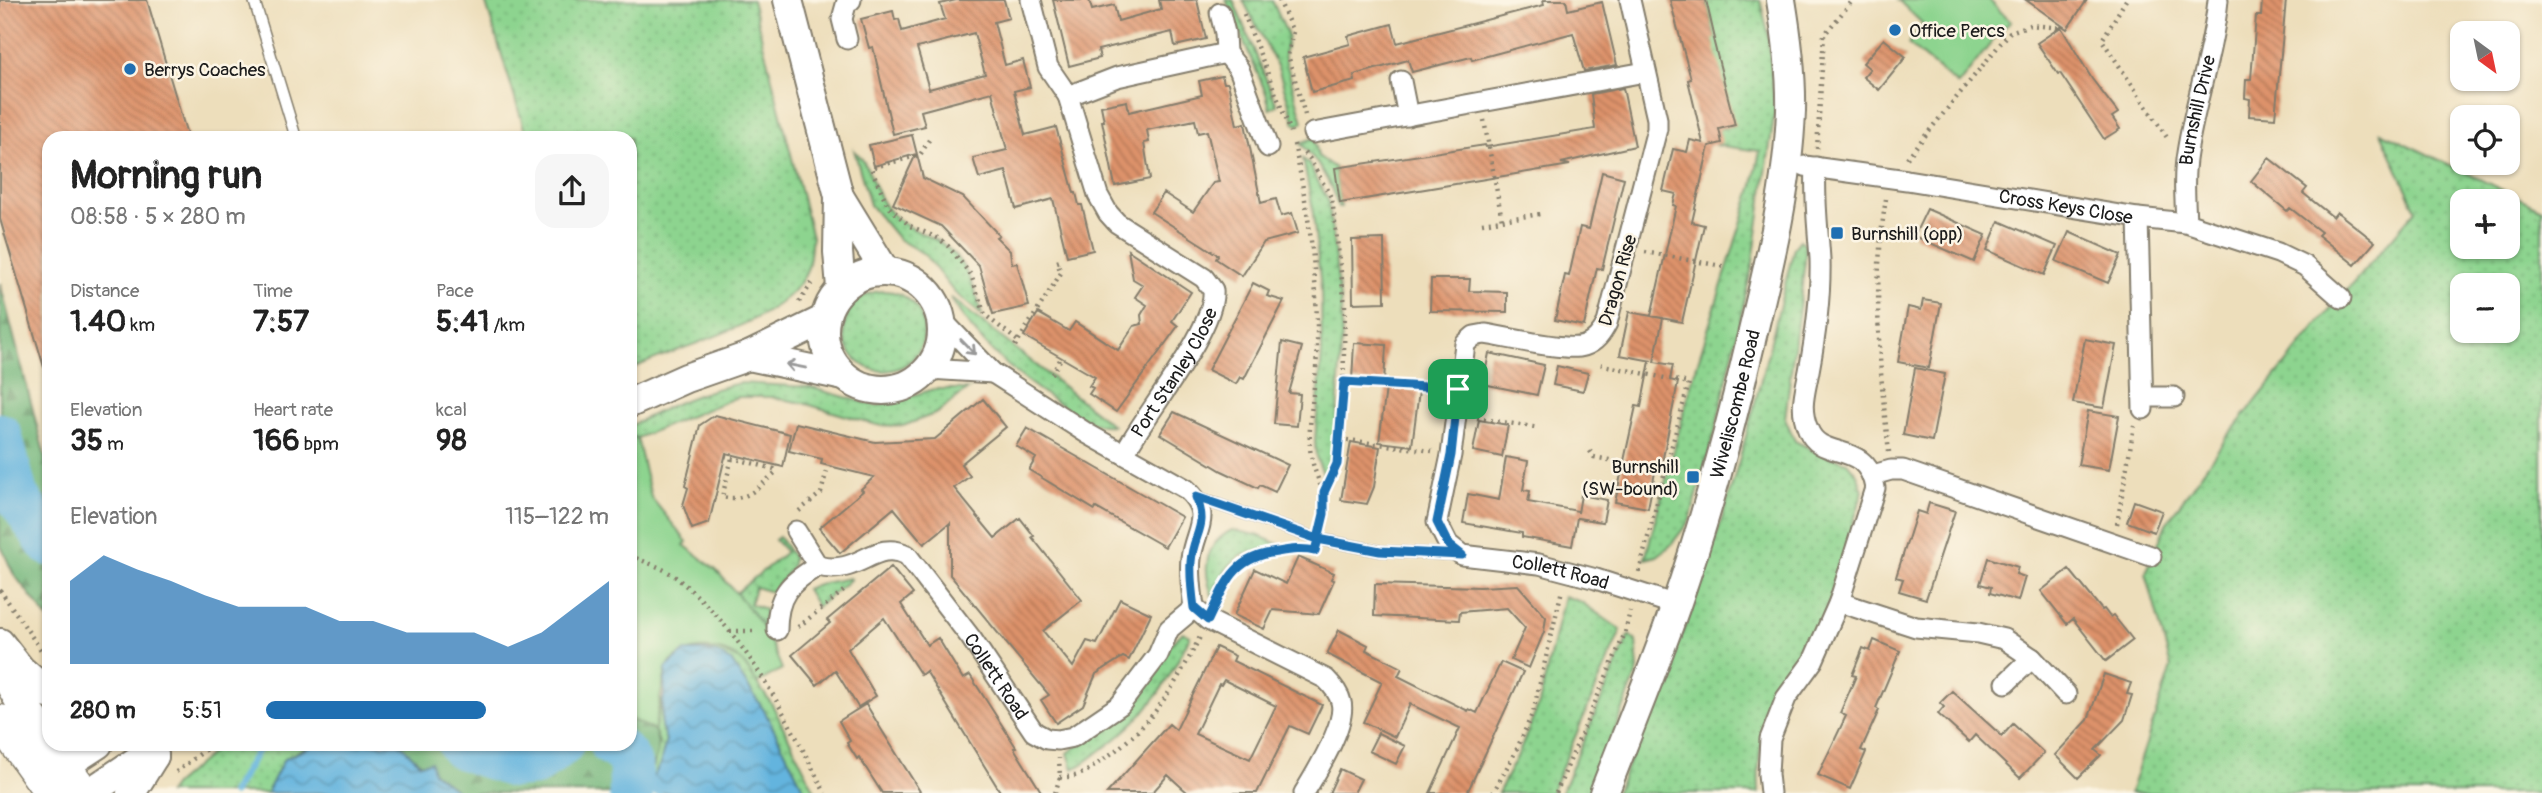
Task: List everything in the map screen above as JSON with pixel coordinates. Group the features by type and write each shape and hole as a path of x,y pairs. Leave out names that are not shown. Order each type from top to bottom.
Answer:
{"main road":[{"path":"0,663 30,716 42,744"},
{"path":"0,721 84,793"}],"street":[{"path":"788,0 839,196 838,252 841,288"},
{"path":"847,39 842,19 848,0"},
{"name":"Port Stanley Close","path":"1031,0 1048,66 1068,96 1098,195 1108,213 1117,223 1204,278 1213,290 1212,305 1186,357 1124,454"},
{"name":"Dragon Rise","path":"1462,555 1448,544 1437,522 1451,453 1462,349 1474,336 1485,334 1574,348 1597,339 1607,323 1657,129 1657,118 1630,0"},
{"name":"Wiveliscombe Road","path":"1604,793 1676,605 1729,433 1774,243 1791,109 1782,0"},
{"name":"Burnshill Drive","path":"2186,223 2186,153 2214,34 2218,0"},
{"path":"1220,13 1226,53 1239,69 1268,147"},
{"path":"1068,96 1117,77 1226,53"},
{"path":"1310,129 1408,116 1646,72"},
{"path":"1401,81 1408,116"},
{"name":"Cross Keys Close","path":"1786,165 1890,178 2138,218 2143,403"},
{"path":"1816,167 1818,321 1802,412 1809,433 1821,445 1851,454 1882,472 1903,470 2151,555"},
{"path":"839,196 886,271"},
{"path":"2138,218 2186,223 2278,253 2305,266 2341,298"},
{"path":"886,271 905,275 923,285 936,301 942,320 943,337 938,354 929,369 915,381 898,388 879,390 860,386 844,376 827,350 824,334 825,319 831,302 841,288 870,272 886,271"},
{"path":"637,400 686,377 749,356 825,319"},
{"name":"Collett Road","path":"942,320 993,373 1196,497"},
{"path":"749,356 844,376"},
{"name":"Collett Road","path":"929,369 993,373"},
{"path":"2143,403 2174,397"},
{"path":"1770,793 1770,739 1786,698 1813,661 1839,602 1882,472"},
{"path":"1196,497 1202,512 1202,521 1191,560 1201,614"},
{"path":"778,631 777,612 787,589 797,578 818,566 796,523"},
{"name":"Collett Road","path":"818,566 846,568 883,551 893,550 907,555 971,638 1034,732 1047,739 1058,740"},
{"name":"Collett Road","path":"1462,555 1539,564 1676,605"},
{"path":"1839,602 1916,626 1978,633 2004,639 2032,658 2066,694"},
{"path":"1058,740 1073,737 1120,705 1158,655 1169,629 1201,614"},
{"path":"1201,614 1326,680 1335,688 1341,701 1339,726 1304,793"},
{"path":"0,643 21,670 42,688"},
{"path":"2006,683 2032,658"},
{"path":"51,765 82,751"},
{"path":"89,793 135,762 158,751"},
{"path":"131,793 159,751"}],"lane":[{"path":"254,0 294,131"},
{"name":"Collett Road","path":"1196,497 1318,539 1380,551 1462,555"}],"path":[{"path":"1279,0 1293,33 1288,55 1310,129"},
{"path":"1816,167 1824,35 1853,0"},
{"path":"2126,0 2102,40 2178,153 2186,153"},
{"path":"1060,777 1076,777 1143,728 1161,707 1201,614 1243,562 1252,556 1268,553 1304,548 1315,551 1324,514 1324,492 1310,450 1317,349 1315,275 1307,208 1294,143 1269,73 1242,10"},
{"path":"1882,472 1880,273 1884,211 1890,178 2010,32 2029,25 2063,28"},
{"path":"1481,102 1502,220"},
{"path":"929,139 920,155 871,168 878,189 899,218 938,238 962,261 974,282 985,315 1016,343 1061,272 1057,262 1060,261"},
{"path":"1294,143 1310,159 1332,199 1339,240 1347,334 1337,464 1324,492"},
{"path":"1482,223 1540,214"},
{"path":"1627,248 1727,267"},
{"path":"798,303 817,274"},
{"path":"1052,374 1061,358"},
{"path":"1556,793 1625,633 1689,383 1598,365"},
{"path":"1344,382 1458,389"},
{"path":"2115,542 2136,414 2143,403"},
{"path":"1455,415 1539,428"},
{"path":"1340,439 1451,453"},
{"path":"1590,451 1594,457 1665,471"},
{"path":"729,457 774,469 776,472 746,497 736,500 722,497 729,457"},
{"path":"796,523 821,493 828,466"},
{"path":"637,559 677,578 729,631 758,669 788,718 825,793"},
{"path":"1493,793 1533,712 1566,571"},
{"path":"729,631 778,631 850,585"},
{"path":"0,590 42,651"},
{"path":"1055,793 1060,777 1058,740"}],"green space":[{"path":"485,0 752,0 812,237 805,275 792,293 751,321 637,367 637,131 525,131"},
{"path":"1226,0 1233,0 1277,105 1270,109 1266,93"},
{"path":"1243,0 1272,0 1288,36 1284,55 1303,122 1298,125 1295,123 1278,68"},
{"path":"1706,0 1760,0 1768,33 1775,110 1753,262 1715,432 1690,520 1670,546 1657,556 1645,559 1692,381 1753,185 1760,151 1715,145 1709,132 1734,125 1683,46 1715,38"},
{"path":"1898,0 1989,0 2011,22 2003,28 1958,85 1908,44 1923,24"},
{"path":"2381,132 2450,165 2450,175 2471,175 2500,189 2450,189 2450,259 2520,259 2520,198 2542,209 2542,793 2130,793 2171,667 2146,573 2166,524 2227,437 2318,324 2416,210"},
{"path":"1314,138 1318,156 1335,168 1341,207 1338,207 1323,173 1300,143"},
{"path":"854,150 860,156 890,212 907,226 944,245 960,262 976,293 982,315 954,292 924,254 898,239 870,205"},
{"path":"1303,159 1308,163 1328,200 1341,306 1342,333 1334,463 1326,480 1316,457 1315,441 1322,352 1321,288 1312,205"},
{"path":"1800,240 1806,245 1805,261 1785,418 1795,441 1847,462 1858,476 1863,491 1827,608 1812,644 1776,699 1766,721 1759,756 1759,793 1616,793 1707,567 1747,431 1794,248"},
{"path":"0,283 42,445 42,611 13,573 0,544"},
{"path":"884,291 899,294 912,303 921,316 924,331 921,346 912,359 899,368 884,371 869,368 856,359 847,346 844,331 847,316 856,303 869,294"},
{"path":"950,297 1112,425 1084,419 1026,381 984,343"},
{"path":"740,383 809,387 877,406 934,389 968,389 937,413 903,426 877,425 803,403 770,397 737,397 637,438 637,422 698,395"},
{"path":"637,438 651,497 687,542 684,545 716,570 766,631 782,669 757,683 743,663 724,651 703,648 683,653 666,670 654,730 637,722"},
{"path":"1232,530 1257,535 1285,547 1258,550 1239,557 1224,572 1213,597 1207,577 1208,559 1216,543"},
{"path":"779,537 793,557 791,568 772,592 755,587 750,604 765,609 761,624 736,593 786,552 775,540"},
{"path":"850,578 817,607 806,589 818,584"},
{"path":"1564,596 1581,602 1621,630 1551,793 1498,793 1518,755 1539,704"},
{"path":"1183,632 1190,636 1154,700 1131,726 1073,769 1068,753 1125,711 1170,645"},
{"path":"1629,635 1636,641 1638,670 1591,793 1561,793"},
{"path":"718,650 741,660 773,706 816,793 806,793 765,712 731,661 703,651 685,651"},
{"path":"662,699 661,726 666,740 660,765 649,783 649,793 641,793 641,783 654,765 659,742 654,730"},
{"path":"637,722 654,730 658,750 642,784 641,793 460,793 405,751 637,751"},
{"path":"214,751 299,751 284,759 267,793 168,793"}],"water":[{"path":"685,651 717,653 731,661 765,712 806,793 649,793 649,783 660,765 666,740 661,726 666,668"},
{"path":"301,751 407,751 420,764 431,762 433,772 460,793 267,793 284,759"}],"building":[{"path":"0,0 147,0 186,131 42,131 42,360 0,219"},
{"path":"956,0 1004,0 1009,18 994,22 1005,65 1023,60 1030,87 1014,91 1025,135 1056,127 1074,193 1079,205 1082,205 1093,250 1067,256 1053,199 1016,209 1006,171 979,178 973,158 1007,150 992,92 921,111 925,126 893,134 873,47 869,48 861,19 893,11 895,20 899,19 902,31 945,19 940,4","holes":["974,33 985,74 929,89 917,48"]},
{"path":"1053,0 1089,0 1092,10 1114,5 1118,21 1161,9 1159,0 1197,0 1206,39 1175,46 1172,32 1098,50 1100,58 1069,66"},
{"path":"1543,0 1566,0 1568,10 1602,2 1617,65 1584,71 1573,33 1472,60 1471,57 1412,72 1408,60 1354,75 1355,81 1312,92 1303,57 1350,44 1348,36 1392,24 1397,43 1544,5"},
{"path":"1670,0 1706,0 1735,125 1719,129 1722,143 1709,146 1692,222 1704,225 1682,322 1651,316 1676,206 1673,205 1676,194 1663,191 1673,149 1687,152 1690,140 1703,143 1688,80 1691,79"},
{"path":"2026,0 2087,0 2067,29"},
{"path":"2262,0 2286,0 2275,118 2249,116 2250,99 2245,98 2246,79 2251,79 2256,16 2261,16"},
{"path":"2061,27 2092,79 2118,113 2112,117 2120,129 2104,139 2037,43"},
{"path":"1884,39 1906,57 1879,90 1863,77 1870,69 1863,63"},
{"path":"1222,76 1224,83 1228,83 1237,125 1245,123 1261,203 1276,199 1281,216 1292,213 1298,233 1264,242 1242,276 1216,259 1218,255 1151,212 1164,193 1193,212 1213,183 1219,182 1207,131 1198,133 1195,120 1147,130 1149,142 1144,143 1150,179 1115,186 1102,121 1101,106 1127,101 1129,112 1202,95 1199,81"},
{"path":"1623,88 1635,146 1561,163 1570,165 1340,203 1335,168 1595,129 1591,94"},
{"path":"912,135 923,178 963,197 999,235 996,237 1010,251 1012,264 1017,263 1029,306 993,314 979,266 941,226 893,204 916,154 874,166 869,145"},
{"path":"2269,158 2307,188 2303,193 2333,217 2337,212 2375,242 2355,265 2318,235 2321,232 2290,208 2287,211 2251,181"},
{"path":"1602,172 1624,178 1602,269 1597,268 1584,326 1555,320 1580,227 1589,229"},
{"path":"1927,209 1986,235 1974,262 1914,236"},
{"path":"1999,221 2057,246 2044,275 1987,250"},
{"path":"2069,232 2121,255 2108,283 2056,261"},
{"path":"1384,239 1385,302 1353,303 1352,240"},
{"path":"1128,250 1191,292 1172,321 1178,326 1116,412 1089,394 1093,388 1089,386 1095,377 1024,336 1038,313 1069,331 1075,322 1118,350 1134,326 1142,324 1141,315 1147,305 1135,297 1143,285 1133,279"},
{"path":"1431,279 1470,279 1469,291 1507,292 1507,312 1430,311"},
{"path":"1253,283 1269,291 1267,296 1284,301 1244,379 1240,377 1236,384 1208,370"},
{"path":"1923,300 1941,303 1929,368 1898,362 1908,307 1921,310"},
{"path":"1629,312 1663,318 1654,362 1673,365 1670,380 1678,382 1661,468 1656,467 1648,508 1615,502 1636,406 1641,407 1652,361 1620,355"},
{"path":"2085,339 2116,345 2104,408 2073,403"},
{"path":"1282,342 1302,347 1289,393 1300,394 1297,426 1274,424"},
{"path":"1354,343 1386,345 1384,383 1352,381"},
{"path":"1489,353 1544,365 1537,395 1483,384"},
{"path":"1557,366 1588,373 1583,391 1553,385"},
{"path":"1915,368 1945,374 1932,441 1903,435"},
{"path":"1386,388 1419,391 1412,446 1379,442"},
{"path":"983,399 1006,427 961,464 970,476 954,488 995,538 1020,518 1082,600 1043,631 1073,667 1087,641 1097,644 1120,599 1151,614 1129,660 1123,657 1096,674 1083,705 1056,723 1041,700 1049,695 950,575 950,523 924,544 894,508 840,553 819,528 863,491 861,489 874,477 821,464 822,459 789,451 796,423 875,442 935,439"},
{"path":"2088,411 2119,416 2109,470 2078,465"},
{"path":"1174,412 1288,465 1275,492 1260,485 1258,488 1222,471 1160,434"},
{"path":"715,415 790,434 783,467 726,453 709,523 692,529 683,505 688,488 685,486 700,425"},
{"path":"1479,420 1508,425 1502,457 1473,451"},
{"path":"1027,428 1182,517 1165,547 1096,508 1095,510 1029,470 1036,458 1016,446"},
{"path":"1351,442 1380,447 1374,487 1367,504 1341,500"},
{"path":"1506,457 1528,461 1523,490 1530,491 1528,502 1578,513 1581,495 1607,500 1603,522 1577,518 1572,546 1522,537 1522,533 1463,523 1468,494 1499,500"},
{"path":"2134,501 2162,511 2154,532 2127,522"},
{"path":"1929,503 1955,511 1926,599 1899,591 1903,579 1896,577 1917,511 1926,514"},
{"path":"1298,557 1334,573 1331,579 1334,580 1319,614 1273,610 1264,629 1234,615 1255,569 1286,584"},
{"path":"1988,558 2018,567 2016,574 2025,577 2018,601 1990,593 1991,587 1980,584"},
{"path":"891,567 913,594 901,604 927,645 938,638 963,679 970,675 1042,793 1001,793 926,671 921,675 884,618 848,649 876,696 858,707 835,670 817,685 792,655 830,623 827,620"},
{"path":"2069,569 2102,610 2110,617 2113,615 2133,640 2106,661 2073,619 2067,624 2041,591"},
{"path":"1375,584 1480,587 1518,585 1546,617 1544,632 1529,668 1511,660 1525,628 1507,608 1460,612 1459,620 1374,616"},
{"path":"1339,630 1368,645 1366,650 1402,668 1398,676 1468,711 1469,709 1477,713 1501,662 1523,672 1467,793 1430,793 1460,728 1410,704 1395,737 1363,722 1382,682 1327,654"},
{"path":"1874,640 1900,651 1876,708 1879,710 1861,750 1866,752 1850,789 1818,775 1846,716 1840,713 1856,676 1852,675 1863,648 1870,651"},
{"path":"1216,647 1235,656 1233,661 1322,705 1308,734 1290,726 1257,793 1188,793 1168,775 1152,793 1107,793 1169,724 1176,730","holes":["1224,680 1276,706 1250,759 1195,734 1219,684"]},
{"path":"2104,674 2131,683 2127,694 2132,695 2124,720 2095,750 2101,755 2078,778 2055,755 2088,720"},
{"path":"1952,691 2002,736 2013,724 2044,753 2020,778 1975,735 1969,742 1938,714 1944,707 1940,703"},
{"path":"866,704 921,793 882,793 847,743 850,741 839,721"},
{"path":"1378,733 1405,746 1396,764 1369,751"},
{"path":"1340,769 1361,779 1354,793 1329,793"}],"waterway":[{"path":"0,435 16,495 42,534"},
{"path":"233,793 257,751"},
{"path":"472,751 513,766 535,764 553,751"},
{"path":"620,751 630,765 631,793"},
{"path":"631,784 659,793"}],"place":[{"name":"Office Percs","path":"1895,30"},
{"name":"Berrys Coaches","path":"130,69"},
{"name":"Burnshill (opp)","path":"1837,233"},
{"name":"Burnshill (SW-bound)","path":"1693,477"}],"route":[{"path":"1458,389 1344,382 1337,464 1324,492 1324,514 1318,539 1196,497 1202,512 1202,521 1191,560 1194,608 1208,620 1236,569 1243,562 1252,556 1268,553 1304,548 1315,551 1318,539 1380,551 1462,555 1448,544 1437,522 1451,455 1458,389"}]}
